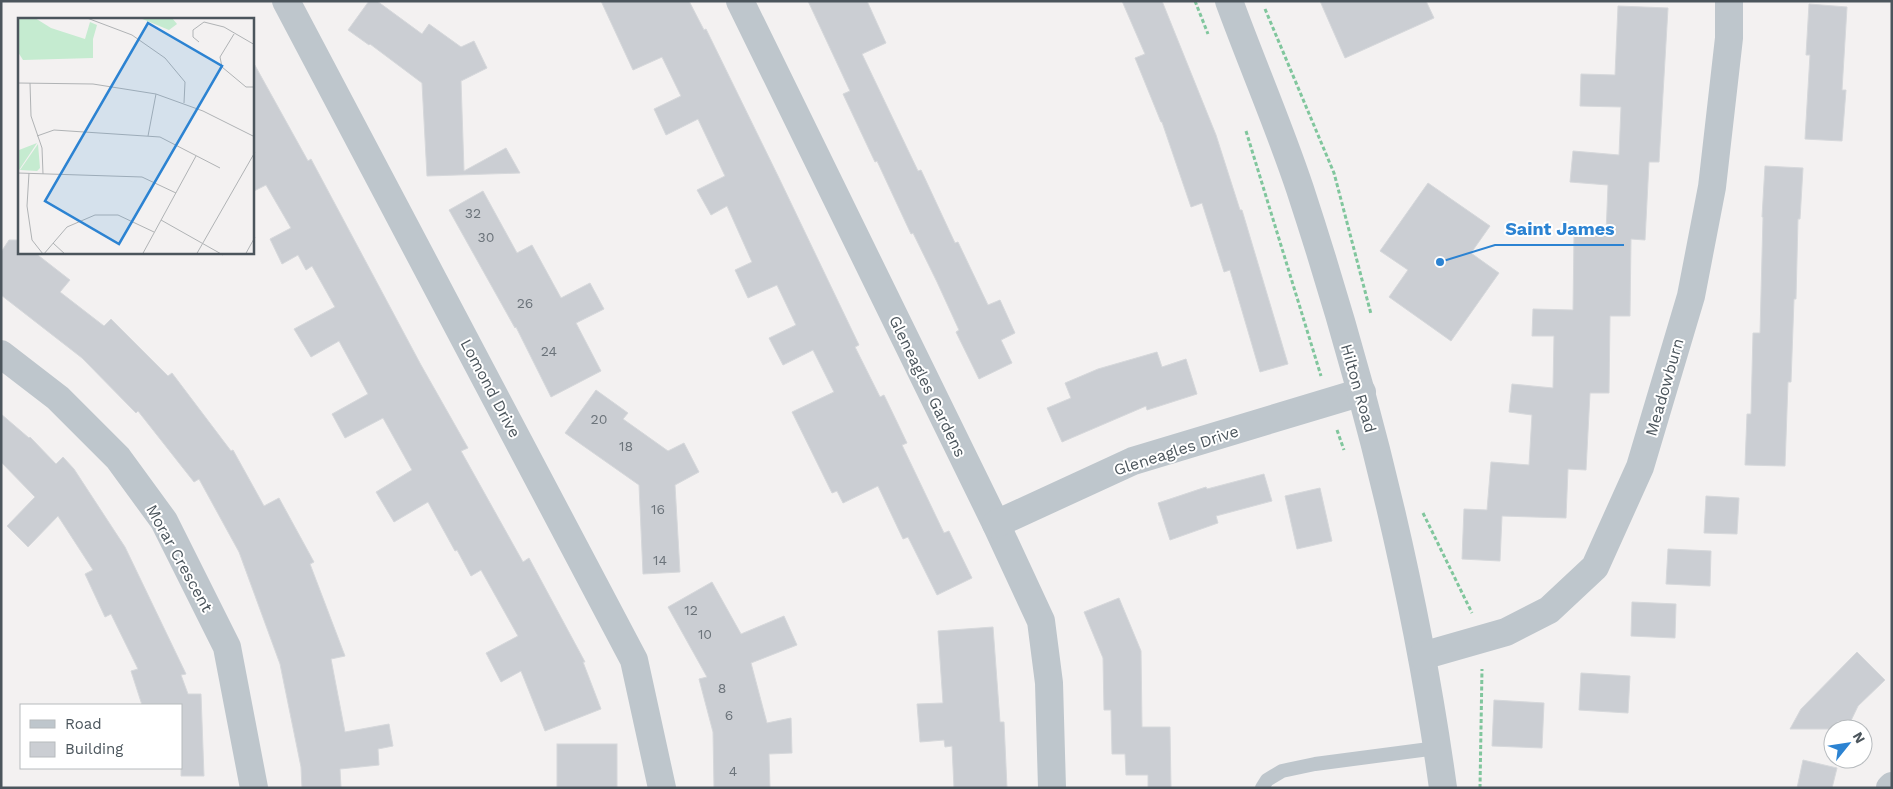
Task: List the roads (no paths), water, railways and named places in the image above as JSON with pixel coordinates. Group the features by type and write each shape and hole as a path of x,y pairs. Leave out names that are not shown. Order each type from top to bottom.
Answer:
{"street":[{"name":"Lomond Drive","path":"286,1 634,660 662,788"},
{"name":"Gleneagles Gardens","path":"740,1 996,524 1041,621 1049,683 1052,788"},
{"name":"Hilton Road","path":"1229,1 1299,188 1362,392 1396,531 1422,656 1443,788"},
{"name":"Meadowburn","path":"1422,656 1506,632 1549,610 1595,567 1640,467 1691,296 1712,187 1729,38 1729,1"},
{"name":"Morar Crescent","path":"1,354 58,398 118,458 164,521 227,647 254,780 254,788"},
{"name":"Gleneagles Drive","path":"996,524 1133,461 1362,392"}],"lane":[{"path":"1262,788 1267,780 1282,771 1315,764 1437,748"}],"place":[{"name":"Saint James","path":"1440,262"}]}
